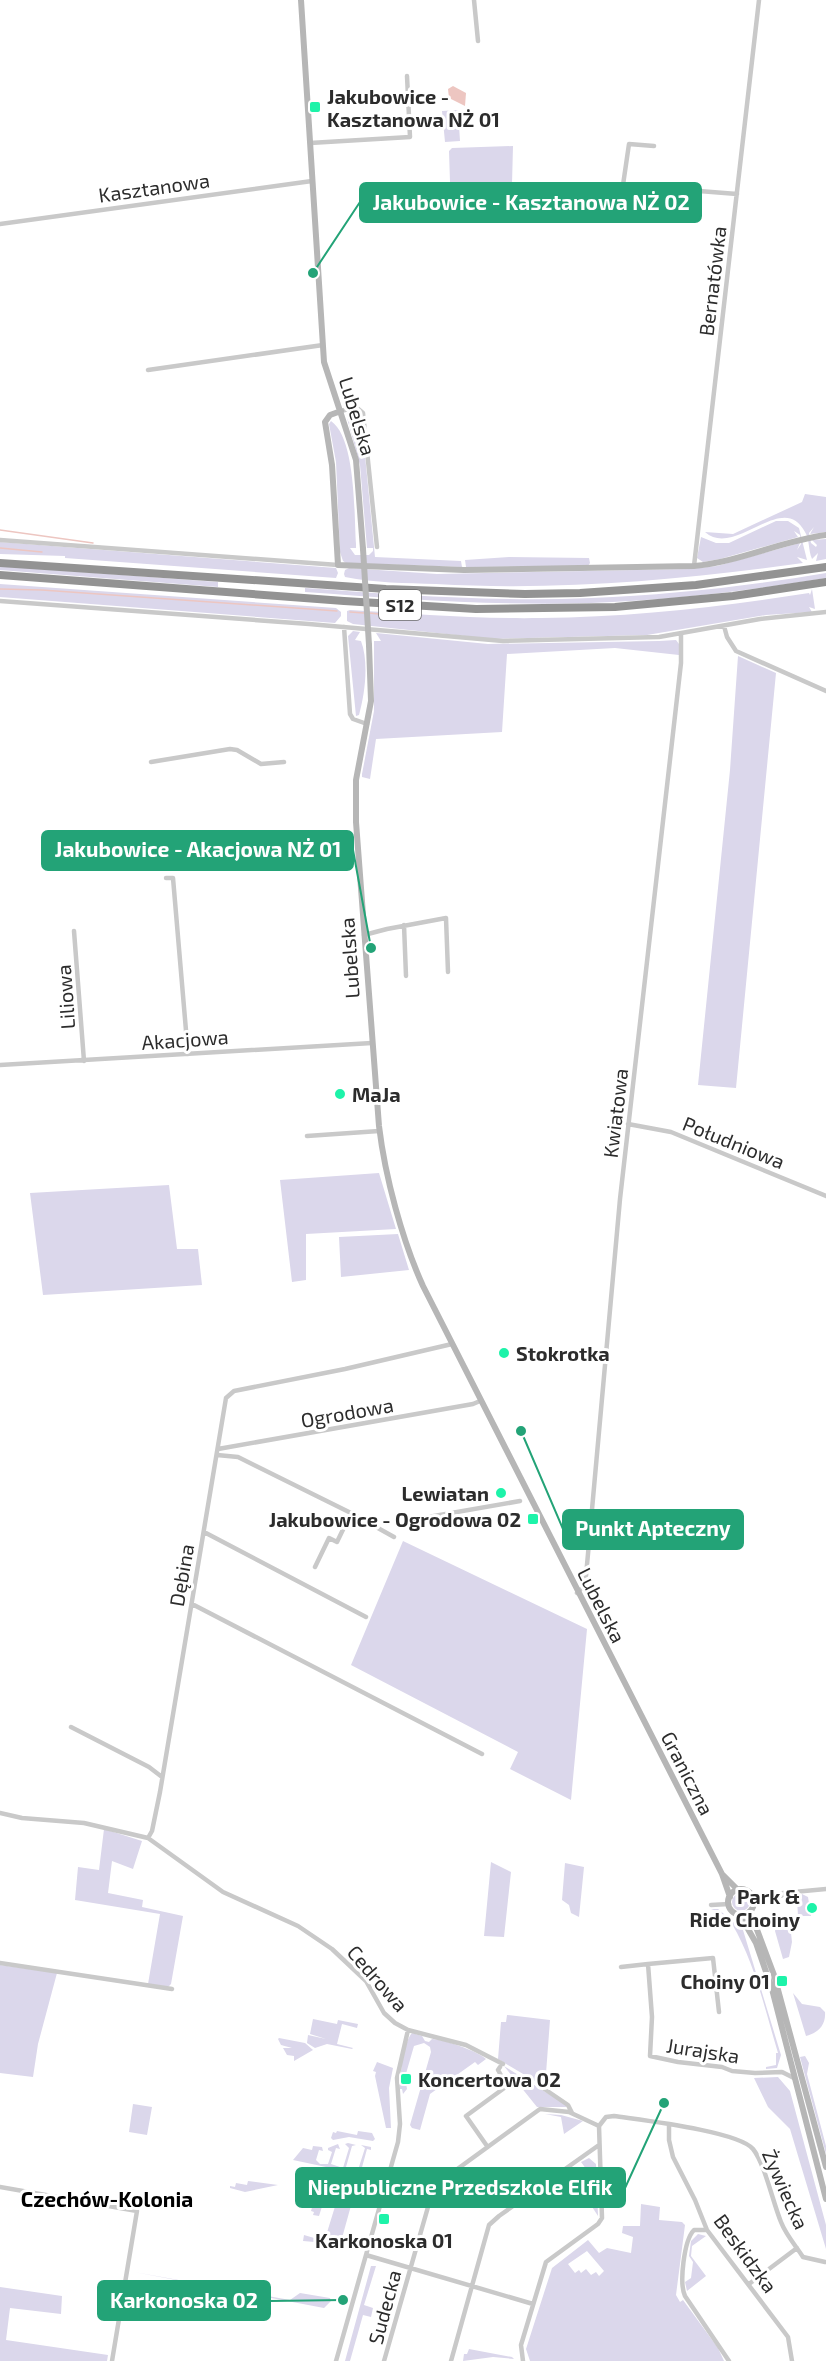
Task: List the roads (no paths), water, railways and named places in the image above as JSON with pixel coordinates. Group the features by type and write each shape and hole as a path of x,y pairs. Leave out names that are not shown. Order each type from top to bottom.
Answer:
{"highway":[{"name":"S12","path":"0,563 386,589 525,594 580,593 696,585 826,568"},
{"name":"S12","path":"0,575 476,609 615,607 733,596 826,582"}],"street":[{"name":"Lubelska","path":"300,0 323,345 327,372 356,460 363,549 371,694 357,771 355,797 380,1131 388,1172 412,1258 480,1401 625,1686"},
{"path":"474,0 478,41"},
{"name":"Bernatówka","path":"694,566 759,0"},
{"path":"310,143 410,137 408,76"},
{"path":"654,146 629,144 623,185 737,194"},
{"name":"Kasztanowa","path":"0,224 312,181"},
{"path":"148,370 323,345"},
{"path":"338,566 332,465 325,422 330,416 356,407 363,413 377,547"},
{"path":"0,540 338,566 456,570 694,566 724,561 799,540 826,535"},
{"path":"0,601 344,627 493,641 635,638 681,634 760,619 825,613"},
{"path":"724,626 731,645 741,654 826,691"},
{"path":"344,627 350,714 353,719 367,724"},
{"name":"Kwiatowa","path":"577,1593 584,1587 586,1576 628,1124 681,663 681,634"},
{"path":"150,762 230,749 237,750 261,764 284,762"},
{"path":"166,878 173,878 188,1054"},
{"path":"364,935 446,918 448,972"},
{"path":"404,925 406,976"},
{"name":"Liliowa","path":"75,931 84,1060"},
{"name":"Akacjowa","path":"0,1065 372,1043"},
{"name":"Południowa","path":"628,1124 671,1132 826,1196"},
{"path":"307,1136 380,1131"},
{"name":"Dębina","path":"148,1838 154,1824 225,1401 234,1391 380,1362 452,1344"},
{"name":"Ogrodowa","path":"217,1452 480,1401"},
{"path":"217,1452 238,1457 394,1537"},
{"path":"411,1520 520,1502"},
{"path":"315,1567 329,1538 336,1542 351,1513"},
{"path":"204,1532 366,1617"},
{"path":"192,1604 482,1754"},
{"name":"Graniczna","path":"625,1686 722,1874 729,1900"},
{"path":"71,1727 148,1767 162,1777"},
{"path":"0,1813 22,1818 84,1823 148,1838"},
{"name":"Cedrowa","path":"148,1838 224,1892 298,1926 325,1943 366,1982 387,2017 408,2030 466,2045 501,2065 498,2070 507,2086 466,2116 487,2146"},
{"name":"Graniczna","path":"722,1874 738,1890"},
{"path":"752,1896 826,1889"},
{"path":"711,1905 729,1900 738,1890 748,1891 754,1904"},
{"path":"740,1915 750,1911 754,1904 787,1893"},
{"path":"729,1900 732,1911 740,1915 750,1930 767,1973 826,2199"},
{"path":"750,1911 774,1975 826,2167"},
{"name":"Jurajska","path":"719,2012 713,1958 648,1964 652,2017 650,2056 722,2067 732,2071 782,2072 794,2078"},
{"path":"0,1963 172,1989"},
{"path":"621,1967 648,1964"},
{"path":"336,2361 398,2142 400,2121 397,2078 408,2030"},
{"path":"782,2072 789,2061"},
{"path":"543,2088 568,2104 572,2113"},
{"name":"Sudecka","path":"384,2361 434,2186 540,2109 572,2113 599,2126"},
{"name":"Żywiecka","path":"599,2126 609,2116 707,2131 751,2146 759,2161 782,2225 804,2258 825,2262"},
{"name":"Beskidzka","path":"669,2125 669,2140 673,2157 707,2230 788,2337 792,2361"},
{"path":"523,2361 521,2345 546,2262 601,2222 599,2126"},
{"path":"451,2361 487,2230 493,2221 599,2145"},
{"path":"585,2154 600,2161"},
{"path":"0,2187 137,2211 112,2361"},
{"path":"707,2230 694,2230 688,2236 681,2285 685,2296 729,2361"},
{"name":"Żywiecka","path":"749,2284 797,2248"},
{"path":"366,2255 533,2304"}],"waterway":[{"path":"0,530 93,543"},
{"path":"0,548 42,552"},
{"path":"0,589 337,611"},
{"path":"350,612 364,613"},
{"path":"369,613 379,614"}],"place":[{"name":"Jakubowice - Kasztanowa NŻ 01","path":"315,107"},
{"name":"Jakubowice - Kasztanowa NŻ 02","path":"313,273"},
{"name":"Jakubowice - Akacjowa NŻ 01","path":"371,948"},
{"name":"MaJa","path":"340,1094"},
{"name":"Stokrotka","path":"504,1353"},
{"name":"Punkt Apteczny","path":"521,1431"},
{"name":"Lewiatan","path":"501,1493"},
{"name":"Jakubowice - Ogrodowa 02","path":"533,1519"},
{"name":"Park & Ride Choiny","path":"812,1908"},
{"name":"Choiny 01","path":"782,1981"},
{"name":"Koncertowa 02","path":"406,2079"},
{"name":"Niepubliczne Przedszkole Elfik","path":"664,2103"},
{"name":"Karkonoska 01","path":"384,2219"},
{"name":"Karkonoska 02","path":"343,2300"}],"district":[{"name":"Czechów-Kolonia","path":"107,2198"}]}
